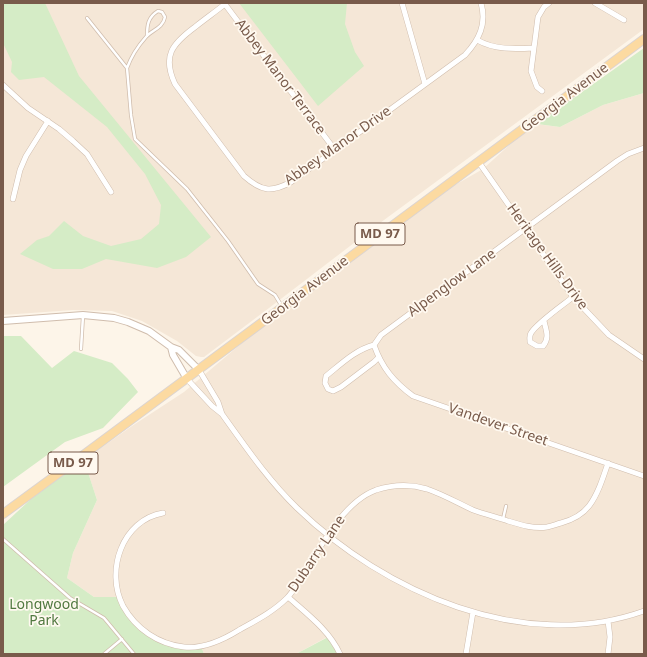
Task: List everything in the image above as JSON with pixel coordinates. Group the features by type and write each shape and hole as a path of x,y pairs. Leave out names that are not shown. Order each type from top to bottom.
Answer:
{"main road":[{"name":"Georgia Avenue","path":"3,514 644,39"}],"street":[{"name":"Abbey Manor Drive","path":"225,3 181,37 174,45 170,56 170,73 175,84 244,176 254,185 266,190 278,188 290,182 464,55 472,48 477,40 483,19 481,3"},
{"name":"Abbey Manor Terrace","path":"225,3 335,150"},
{"path":"402,3 425,84"},
{"path":"539,3 544,7"},
{"path":"542,91 537,87 531,71 538,17 544,7 549,3"},
{"path":"595,3 624,20"},
{"path":"477,40 486,45 497,48 534,48"},
{"path":"3,85 28,108 48,121 87,154 111,192"},
{"path":"13,199 20,170 26,156 48,121"},
{"name":"Alpenglow Lane","path":"379,357 341,387 333,391 328,389 325,383 326,376 353,354 374,345 381,335 617,161 636,150 644,148"},
{"name":"Heritage Hills Drive","path":"478,161 573,297 610,335 644,359"},
{"path":"544,321 547,340 543,346 536,346 530,342 529,337 531,333 536,327 573,297"},
{"path":"3,321 83,315 106,316 128,322 149,331 171,347 179,350 199,370 218,402 222,414"},
{"name":"Vandever Street","path":"374,345 384,367 398,385 413,396 644,476"},
{"path":"171,347 173,355 187,379 212,406 222,414 268,477 296,507 328,536 359,559 393,579 434,598 473,612 507,620 541,625 562,626 608,621 644,611"},
{"name":"Dubarry Lane","path":"163,513 156,514 136,526 122,544 116,575 118,590 123,605 134,622 148,635 164,643 185,648 214,643 229,636 276,608 288,597 342,515 359,499 375,491 390,487 414,486 426,489 476,511 529,527 547,527 571,521 588,507 595,496 608,463"},
{"path":"288,597 325,631 335,643 340,654"},
{"path":"466,654 473,612"},
{"path":"608,621 610,637 608,654"}],"lane":[{"path":"147,36 147,25 149,20 158,11 162,12 165,17 163,24 147,36 130,60 127,68 131,115 135,139 187,190 228,241 258,284 275,295 282,307"},
{"path":"87,18 127,68"},
{"path":"81,349 83,315"},
{"path":"503,519 506,506"},
{"path":"3,539 70,598 104,618 134,654"},
{"path":"104,654 122,639"}],"shaded area":[{"path":"3,3 644,3 644,29 384,220 204,357 201,357 196,356 177,341 142,321 112,311 73,310 3,315"},
{"path":"644,93 644,654 340,654 329,636 296,654 204,654 201,646 164,643 134,622 120,597 94,597 67,578 73,553 97,500 84,460 184,392 242,343 441,193 483,169 516,139 536,124 560,127 603,105"}],"green space":[{"path":"3,3 45,3 79,76 211,237 186,257 157,268 106,259 82,269 53,269 20,254 37,240 49,236 64,221 83,236 111,246 141,239 159,224 161,205 145,174 107,127 44,77 19,80 11,72 12,62 3,43"},
{"path":"239,3 347,3 345,24 355,52 364,66 318,106"},
{"path":"644,48 644,93 603,105 560,127 537,124"},
{"path":"3,336 21,336 52,368 74,351 112,363 128,379 138,392 103,428 65,442 3,487"},
{"name":"Longwood Park","path":"84,460 97,500 73,553 67,578 94,597 120,597 134,622 164,643 201,646 204,654 3,654 3,525 31,499"},
{"path":"330,636 340,654 296,654"}]}
